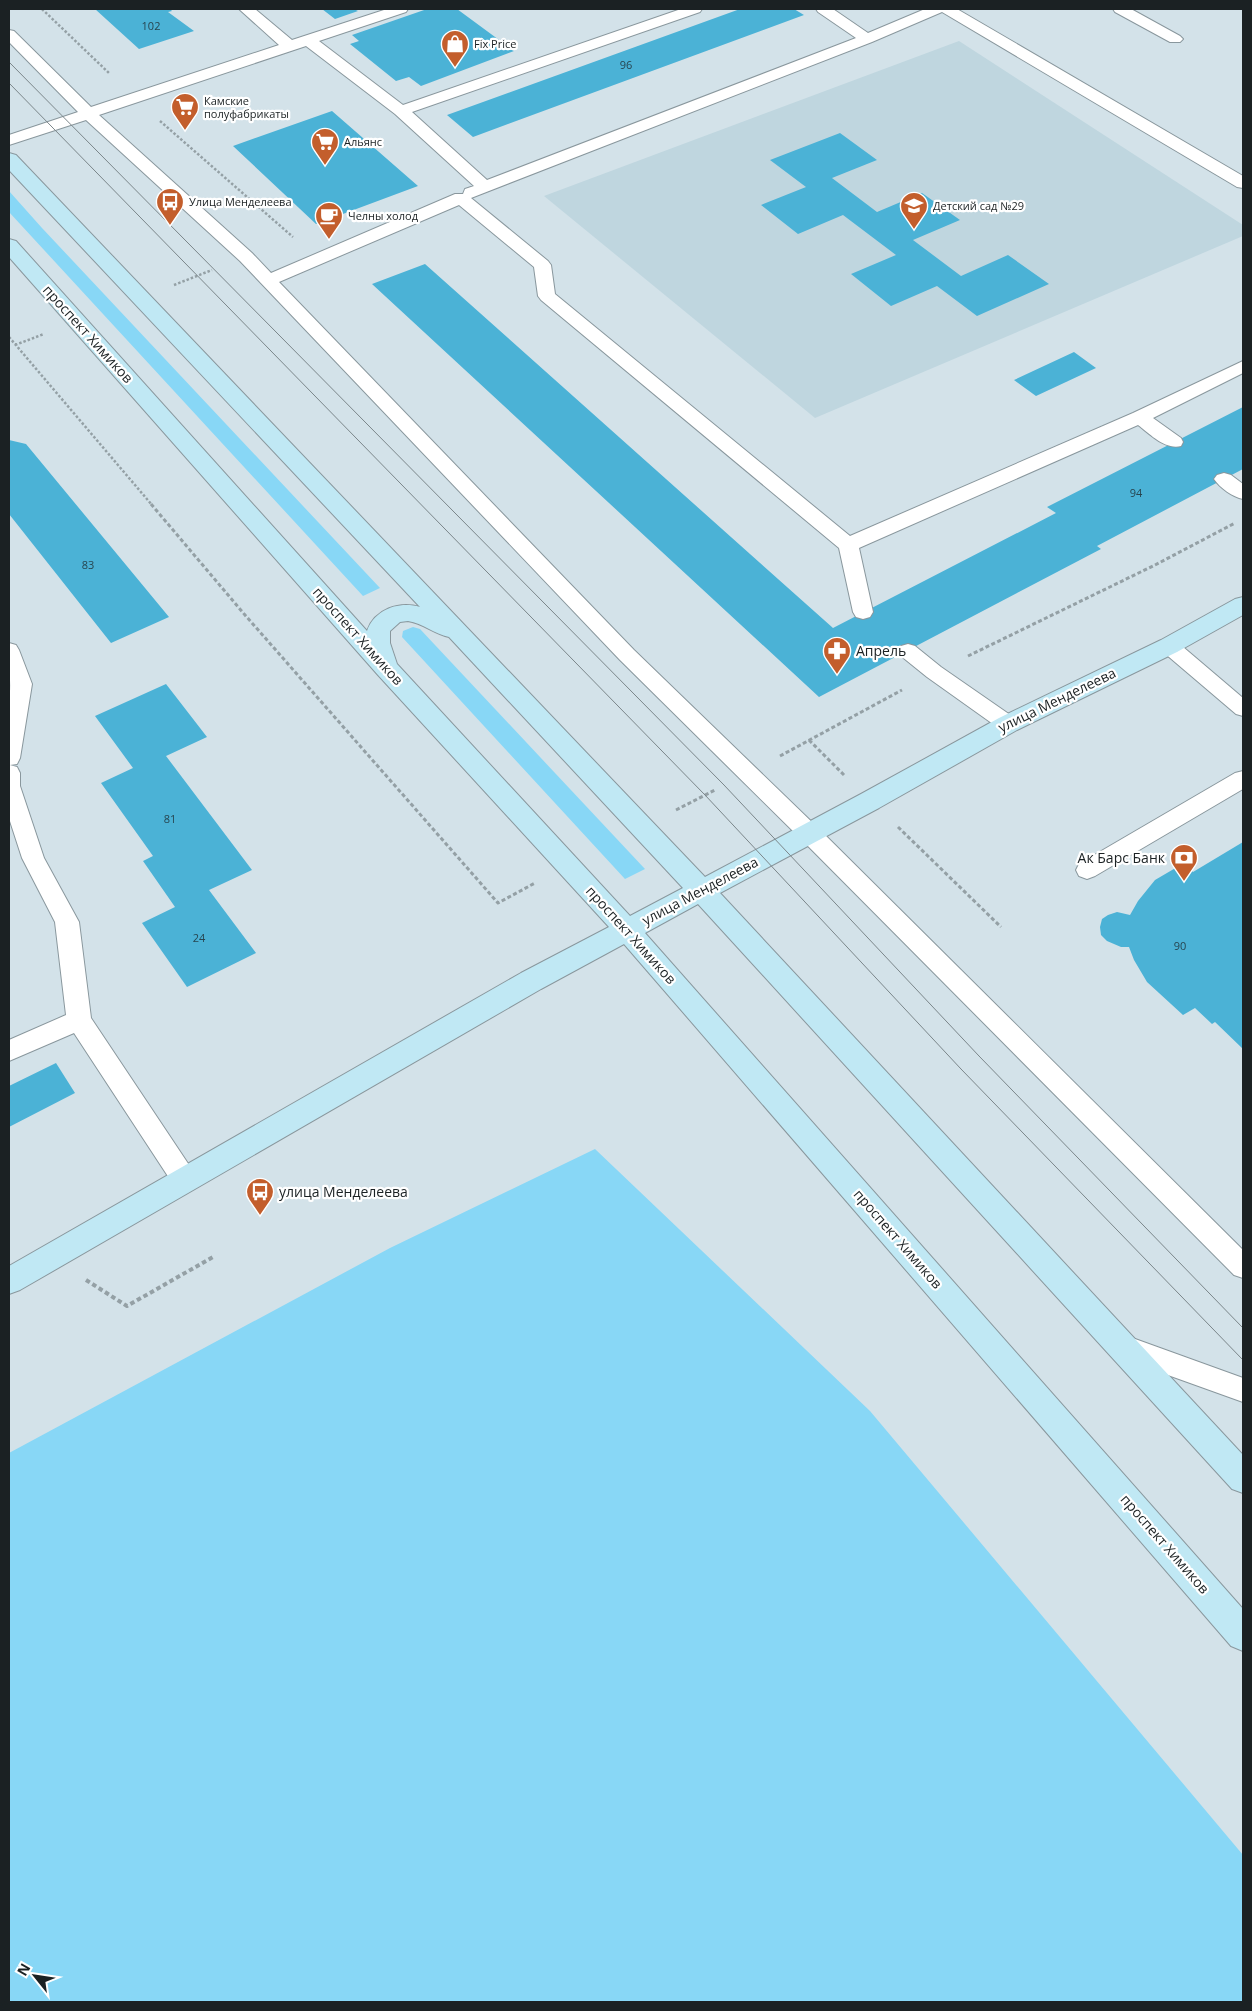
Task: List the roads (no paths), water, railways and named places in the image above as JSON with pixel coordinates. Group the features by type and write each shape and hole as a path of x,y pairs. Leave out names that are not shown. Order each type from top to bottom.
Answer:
{"main road":[{"path":"9,159 469,642 702,890 1243,1478"},
{"name":"проспект Химиков","path":"9,245 387,669 627,930 1243,1634"},
{"name":"улица Менделеева","path":"9,1281 531,981 809,833 1008,724 1169,646 1243,605"},
{"path":"387,669 379,649 378,630 387,618 398,614 414,613 428,618 469,642"}],"lane":[{"path":"246,9 290,46"},
{"path":"9,140 401,9"},
{"path":"401,111 695,9"},
{"path":"823,9 867,39"},
{"path":"269,280 485,187 867,39 937,9"},
{"path":"947,9 1243,183"},
{"path":"1120,9 1175,39"},
{"path":"9,34 89,114 246,257 628,655 809,833 1243,1267"},
{"path":"308,40 401,111 485,187"},
{"path":"461,198 542,266 547,296 848,546 863,612"},
{"path":"848,546 1140,417 1243,366"},
{"path":"1140,417 1174,442"},
{"path":"1224,479 1243,493"},
{"path":"1169,646 1243,709"},
{"path":"9,650 22,684 9,758"},
{"path":"908,651 934,672 1008,724"},
{"path":"9,774 9,786 33,858 67,922 79,1020 184,1179"},
{"path":"1087,870 1243,779"},
{"path":"9,1051 79,1020"},
{"path":"1124,1347 1243,1390"}],"tram line":[{"path":"9,62 724,785 979,1056 1243,1328"},
{"path":"9,83 705,795 961,1069 1243,1360"}],"place":[{"name":"Fix Price","path":"455,68"},
{"name":"Камские полуфабрикаты","path":"185,131"},
{"name":"Альянс","path":"325,166"},
{"name":"Улица Менделеева","path":"170,226"},
{"name":"Детский сад №29","path":"914,230"},
{"name":"Челны холод","path":"329,240"},
{"name":"Апрель","path":"837,675"},
{"name":"Ак Барс Банк","path":"1184,882"},
{"name":"улица Менделеева","path":"260,1216"}]}
